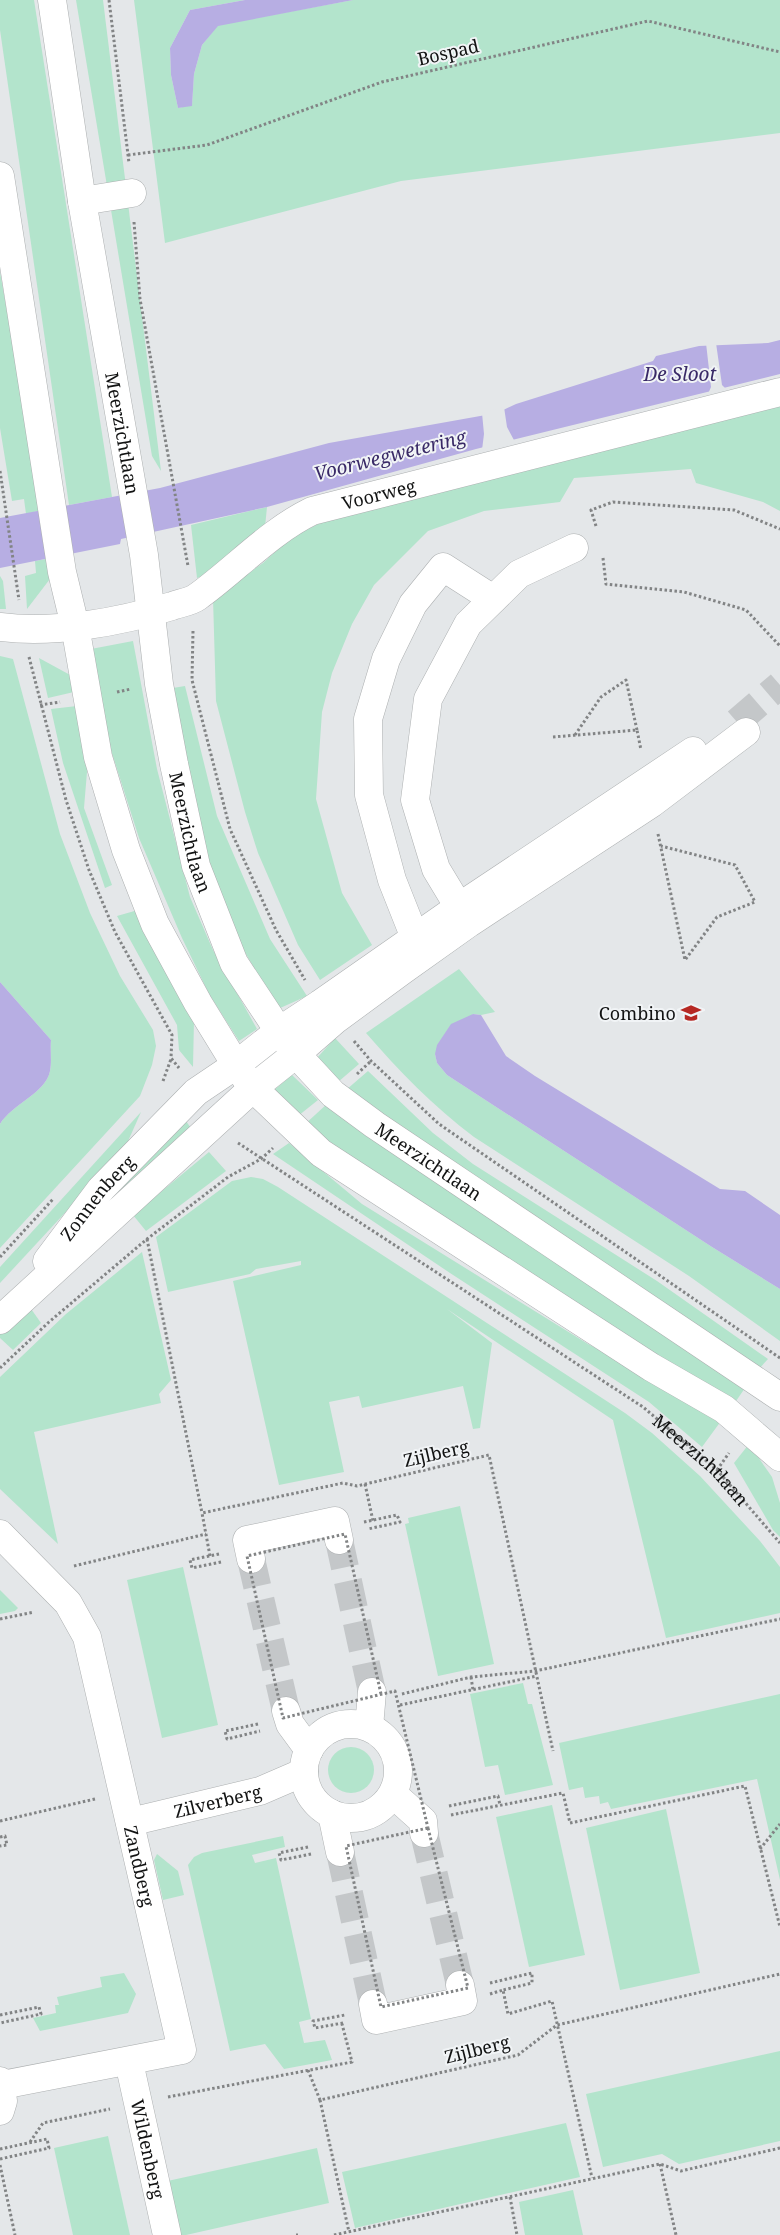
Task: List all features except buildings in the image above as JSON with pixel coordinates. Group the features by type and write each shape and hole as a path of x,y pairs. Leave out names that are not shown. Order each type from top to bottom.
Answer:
{"street":[{"name":"Meerzichtlaan","path":"52,0 82,201 144,556 159,684 174,764 196,866 234,963 296,1054 333,1094 375,1125 780,1397"},
{"path":"0,176 62,572 75,626 98,757 126,850 155,924 198,1003 236,1065 253,1088 321,1153 651,1366 724,1409 780,1457"},
{"path":"82,201 132,193"},
{"name":"Voorweg","path":"0,627 22,630 75,626 152,612 195,598 292,520 312,511 780,392"},
{"path":"464,915 436,869 415,800 428,699 468,624 519,574 574,548"},
{"path":"421,945 392,880 369,795 368,719 386,659 413,604 443,567 494,599"},
{"path":"327,1012 464,915 742,727 652,803 464,915"},
{"name":"Zonnenberg","path":"4,1317 101,1189 196,1092 236,1065 279,1031 327,1012"},
{"name":"Zonnenberg","path":"4,1317 253,1088 296,1054 327,1012"},
{"path":"242,1557 247,1540 335,1521 347,1533"},
{"name":"Zandberg","path":"0,1534 42,1574 68,1603 87,1637 182,2050 1,2092"},
{"path":"279,1719 306,1761 306,1785 311,1797 320,1807 332,1814 345,1818 360,1818 373,1813 384,1805 393,1794 398,1779 398,1763 393,1748 383,1735 378,1704"},
{"name":"Zilverberg","path":"130,1822 260,1791 306,1761 317,1739 328,1730 341,1725 356,1724 378,1704"},
{"path":"393,1794 431,1818"},
{"path":"332,1814 340,1852"},
{"path":"373,2004 376,2020 471,1989"},
{"name":"Wildenberg","path":"129,2062 167,2235"}],"path":[{"path":"108,0 128,155 140,299 182,530"},
{"name":"Bospad","path":"128,155 207,145 382,82 648,21 780,52"},
{"path":"0,471 17,574"},
{"path":"780,529 734,510 613,502 591,510 600,542 606,584 684,592 746,610 780,646"},
{"path":"574,548 600,542"},
{"name":"Meerzichtlaan","path":"195,598 192,680 230,829 276,930 327,1012 372,1061 439,1124 780,1358"},
{"path":"575,735 601,697 626,680 641,752"},
{"path":"553,737 637,730"},
{"path":"652,803 684,960 717,917 755,902 735,864 661,846"},
{"name":"Meerzichtlaan","path":"148,1239 228,1177 261,1159 643,1407 717,1470 780,1543"},
{"path":"0,1368 48,1322 148,1239 210,1556"},
{"name":"Zijlberg","path":"202,1513 343,1483 357,1486 489,1455 553,1751"},
{"path":"365,1484 373,1520"},
{"path":"242,1557 210,1556 190,1560 192,1568 242,1557 347,1533 400,1522 398,1515 373,1520 347,1533"},
{"path":"347,1533 378,1704 431,1818 471,1989"},
{"path":"42,1574 206,1534"},
{"path":"242,1557 279,1719"},
{"path":"378,1704 471,1677 535,1671 780,1618"},
{"path":"279,1719 227,1739 225,1731 279,1719 473,1690 536,1676"},
{"path":"471,1677 473,1690"},
{"path":"431,1818 563,1793 570,1823 745,1786 780,1927"},
{"path":"0,1821 122,1793"},
{"path":"471,1989 503,1990 532,1983 532,1973 471,1989 381,2007 346,1846 498,1796 500,1805"},
{"path":"760,1850 780,1824"},
{"path":"0,1837 6,1836 7,1845 0,1846"},
{"name":"Zijlberg","path":"320,2100 518,2055 557,2024 780,1974"},
{"path":"503,1990 508,2014 552,2001 592,2178"},
{"path":"0,2015 38,2007 41,2014 0,2023"},
{"path":"30,2142 43,2123 352,2062 342,2024"},
{"path":"308,2070 320,2100 350,2232"},
{"path":"0,2149 47,2139 49,2148 0,2159"},
{"path":"334,2235 660,2164 681,2171 780,2148"},
{"path":"660,2164 676,2235"},
{"path":"0,2165 15,2235"},
{"path":"510,2197 517,2235"}],"green space":[{"path":"0,0 34,0 112,497 69,505 0,30"},
{"path":"76,0 103,0 161,471 152,456"},
{"path":"134,0 245,0 190,10 170,48 171,75 178,108 192,105 194,74 202,45 218,25 353,0 780,0 780,133 401,181 165,243"},
{"path":"0,272 42,510 26,514 24,499 12,501 0,428"},
{"path":"780,404 780,511 763,502 696,483 691,469 574,478 560,502 484,511 428,531 374,585 352,624 332,673 322,712 316,799 342,893 372,945 320,980 298,945 258,853 245,812 216,701 213,598 263,563 289,539 324,521"},
{"path":"267,507 265,527 203,576 197,578 191,525"},
{"path":"51,558 53,575 27,609 25,576 36,573 35,561"},
{"path":"0,576 3,581 6,609 0,609"},
{"path":"133,641 157,769 190,897 213,950 257,1029 239,1041 209,994 182,938 139,838 96,703 91,649"},
{"path":"0,656 13,659 60,834 90,913 120,976 153,1030 156,1046 152,1065 140,1096 0,1248 0,1124 12,1110 36,1092 47,1079 51,1067 51,1040 0,982"},
{"path":"39,658 72,676 74,692 48,698"},
{"path":"185,686 217,816 270,939 307,996 278,1009 243,949 210,873 189,786 173,688"},
{"path":"77,706 88,760 84,808 112,885 105,888 63,763 51,709"},
{"path":"138,910 194,1020 193,1067 179,1050 177,1025 117,916"},
{"path":"459,969 495,1012 481,1015 473,1014 435,1054 437,1063 447,1075 780,1289 780,1341 689,1276 474,1137 417,1088 366,1033"},
{"path":"335,1038 359,1064 338,1082 317,1058"},
{"path":"368,1071 433,1133 473,1164 657,1281 768,1359 758,1370 346,1090"},
{"path":"292,1075 318,1100 298,1116 274,1090"},
{"path":"327,1104 745,1388 734,1404 472,1239 304,1125"},
{"path":"141,1112 125,1148 0,1283 0,1267"},
{"path":"183,1117 196,1135 117,1195 116,1193"},
{"path":"289,1143 362,1204 588,1344 666,1384 721,1421 702,1447 649,1402 450,1273 273,1154"},
{"path":"209,1152 226,1171 146,1231 133,1215"},
{"path":"251,1177 263,1179 278,1187 625,1413 652,1433 700,1476 760,1541 780,1567 780,1613 666,1638 613,1420 447,1309 492,1343 480,1428 473,1429 463,1386 362,1408 359,1396 329,1402 344,1472 279,1485 233,1281 301,1265 301,1261 256,1269 250,1274 168,1292 156,1237 232,1181"},
{"path":"142,1252 171,1380 159,1394 161,1403 34,1432 58,1544 0,1489 0,1377 66,1314"},
{"path":"29,1306 41,1323 13,1350 0,1338 0,1328"},
{"path":"749,1444 772,1477 780,1503 780,1537 773,1530 734,1463"},
{"path":"460,1506 494,1664 438,1676 405,1524 409,1523 408,1518"},
{"path":"183,1567 218,1725 162,1738 127,1580"},
{"path":"0,1590 18,1608 15,1611 0,1614"},
{"path":"523,1683 528,1704 532,1704 553,1785 505,1795 498,1765 485,1767 470,1694"},
{"path":"780,1694 780,1880 757,1779 611,1809 608,1802 600,1804 599,1796 585,1798 583,1787 569,1790 559,1743"},
{"path":"346,1747 356,1747 370,1757 374,1770 370,1783 364,1789 356,1793 346,1793 332,1783 328,1775 328,1765 338,1751"},
{"path":"552,1805 585,1955 529,1967 496,1817"},
{"path":"666,1809 700,1973 620,1990 586,1828"},
{"path":"283,1836 285,1847 252,1855 255,1863 276,1858 311,2019 299,2022 304,2043 325,2040 332,2060 284,2069 265,2044 230,2051 188,1865 194,1857 202,1853"},
{"path":"157,1854 178,1871 184,1895 163,1900 154,1860"},
{"path":"124,1973 136,1994 128,2013 40,2031 33,2018 56,2013 55,2005 59,2005 57,1997 102,1987 100,1977"},
{"path":"780,2051 780,2141 679,2164 662,2154 603,2167 586,2094"},
{"path":"566,2123 580,2177 355,2228 342,2172"},
{"path":"108,2136 130,2235 73,2235 54,2148"},
{"path":"317,2148 329,2203 186,2235 175,2235 163,2182"},
{"path":"573,2190 583,2235 525,2235 519,2202"}],"water":[{"path":"245,0 353,0 218,26 202,45 194,74 192,106 178,108 171,75 170,48 190,10"},
{"name":"De Sloot","path":"780,340 780,374 476,449 267,507 121,539 120,544 0,568 0,518 160,488 329,443 497,413 516,404 653,361 656,356 699,346 768,343"},
{"path":"0,982 51,1040 51,1067 47,1079 42,1086 12,1110 0,1124"},
{"path":"473,1014 481,1015 506,1056 535,1076 720,1189 745,1191 780,1215 780,1289 447,1075 437,1063 435,1054 437,1045 451,1024"}],"pier":[{"path":"706,343 716,343 722,385 726,389 708,394 711,387"},
{"path":"504,407 507,427 515,442 482,450 484,434 482,413"}],"tunnel":[{"path":"737,722 780,685"},
{"path":"339,1540 372,1692"},
{"path":"251,1559 286,1711"},
{"path":"424,1833 460,1985"},
{"path":"340,1852 373,2004"}],"place":[{"name":"Combino","path":"691,1013"}],"water label":[{"name":"Voorwegwetering","path":"390,455"}]}
